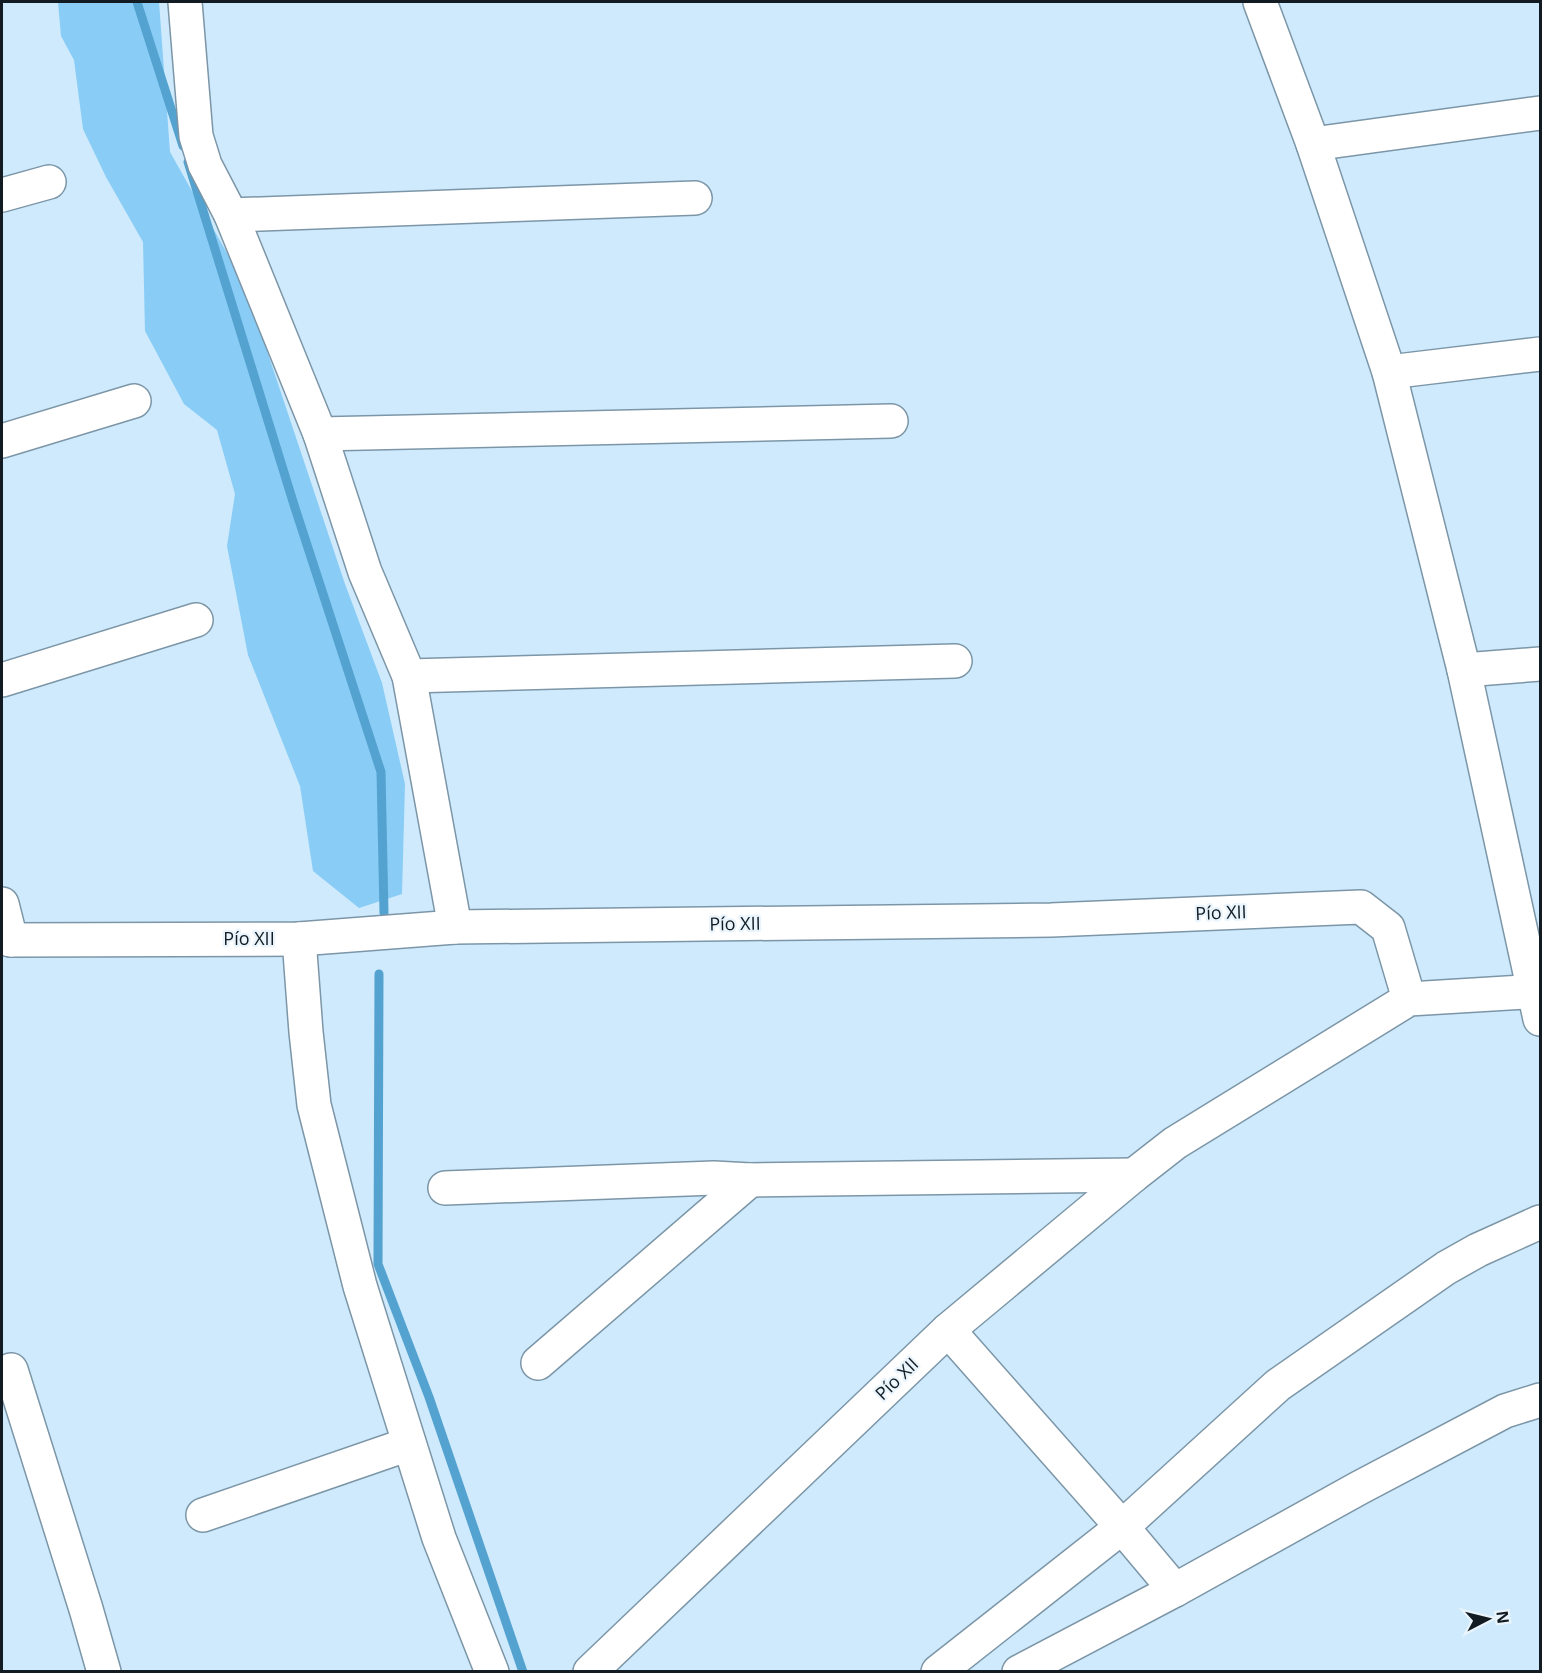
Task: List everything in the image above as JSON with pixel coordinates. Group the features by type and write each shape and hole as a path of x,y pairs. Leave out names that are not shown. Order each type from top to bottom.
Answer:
{"street":[{"path":"185,2 196,136 205,165 231,215 320,434 365,572 409,676 455,927"},
{"path":"1260,2 1313,144 1389,372 1464,670 1539,1000"},
{"path":"1313,144 1540,113"},
{"path":"2,195 50,182"},
{"path":"231,215 695,198"},
{"path":"1389,372 1540,354"},
{"path":"2,441 134,401"},
{"path":"320,434 891,421"},
{"path":"2,680 196,620"},
{"path":"409,676 955,661"},
{"path":"1464,670 1540,664"},
{"path":"2,904 6,939"},
{"name":"Pío XII","path":"6,939 299,939 455,927 1051,920 1361,907 1388,928 1409,999"},
{"path":"299,939 314,1105 360,1286 440,1538 492,1671"},
{"name":"Pío XII","path":"590,1671 948,1330 1175,1143 1409,999 1539,1000"},
{"path":"445,1188 714,1178 750,1180 1134,1175"},
{"path":"538,1363 750,1180"},
{"path":"938,1671 1122,1527 1278,1385 1446,1268 1540,1221"},
{"path":"948,1330 1175,1590"},
{"path":"11,1370 104,1671"},
{"path":"1018,1671 1175,1590 1359,1488 1505,1411 1540,1400"},
{"path":"203,1515 409,1444"}],"shaded area":[{"path":"58,2 159,2 170,152 245,285 345,584 382,683 405,784 402,894 359,908 313,871 300,786 248,655 227,546 235,494 217,430 184,404 145,331 143,242 106,177 83,129 74,60 61,36"}],"waterway":[{"path":"137,2 183,146"},
{"path":"188,162 295,508 381,772 384,913"},
{"path":"379,974 378,1264 429,1397 523,1672"}]}
